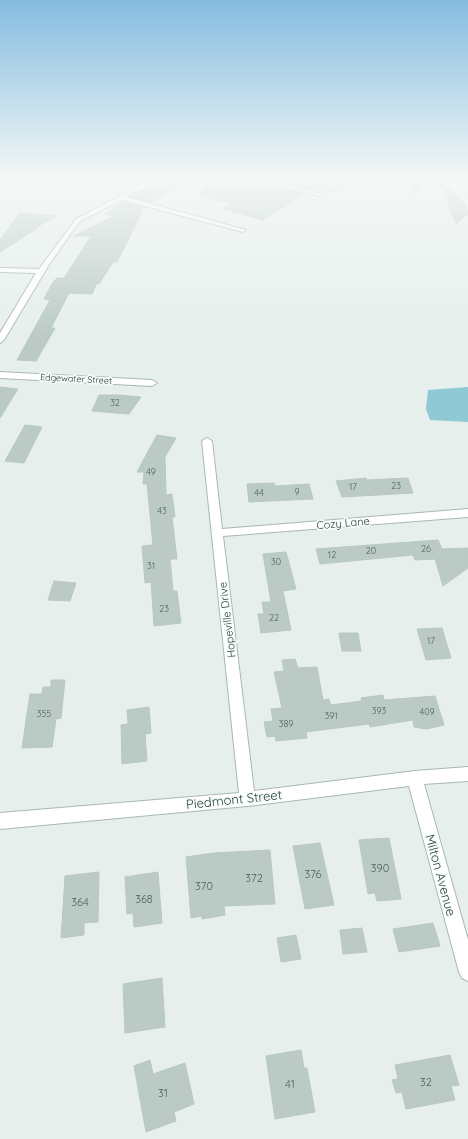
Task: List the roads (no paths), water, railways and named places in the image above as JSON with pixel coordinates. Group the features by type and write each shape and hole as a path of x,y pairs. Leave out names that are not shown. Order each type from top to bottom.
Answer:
{"street":[{"path":"0,340 68,231"},
{"path":"0,270 42,271"},
{"name":"Edgewater Street","path":"0,375 152,383"},
{"name":"Hopeville Drive","path":"207,441 247,799"},
{"name":"Cozy Lane","path":"217,534 468,513"},
{"name":"Piedmont Street","path":"0,821 247,799 415,778 468,774"},
{"name":"Milton Avenue","path":"415,778 468,972"}],"water":[{"path":"468,387 468,422 430,420 426,409 428,390"}]}
